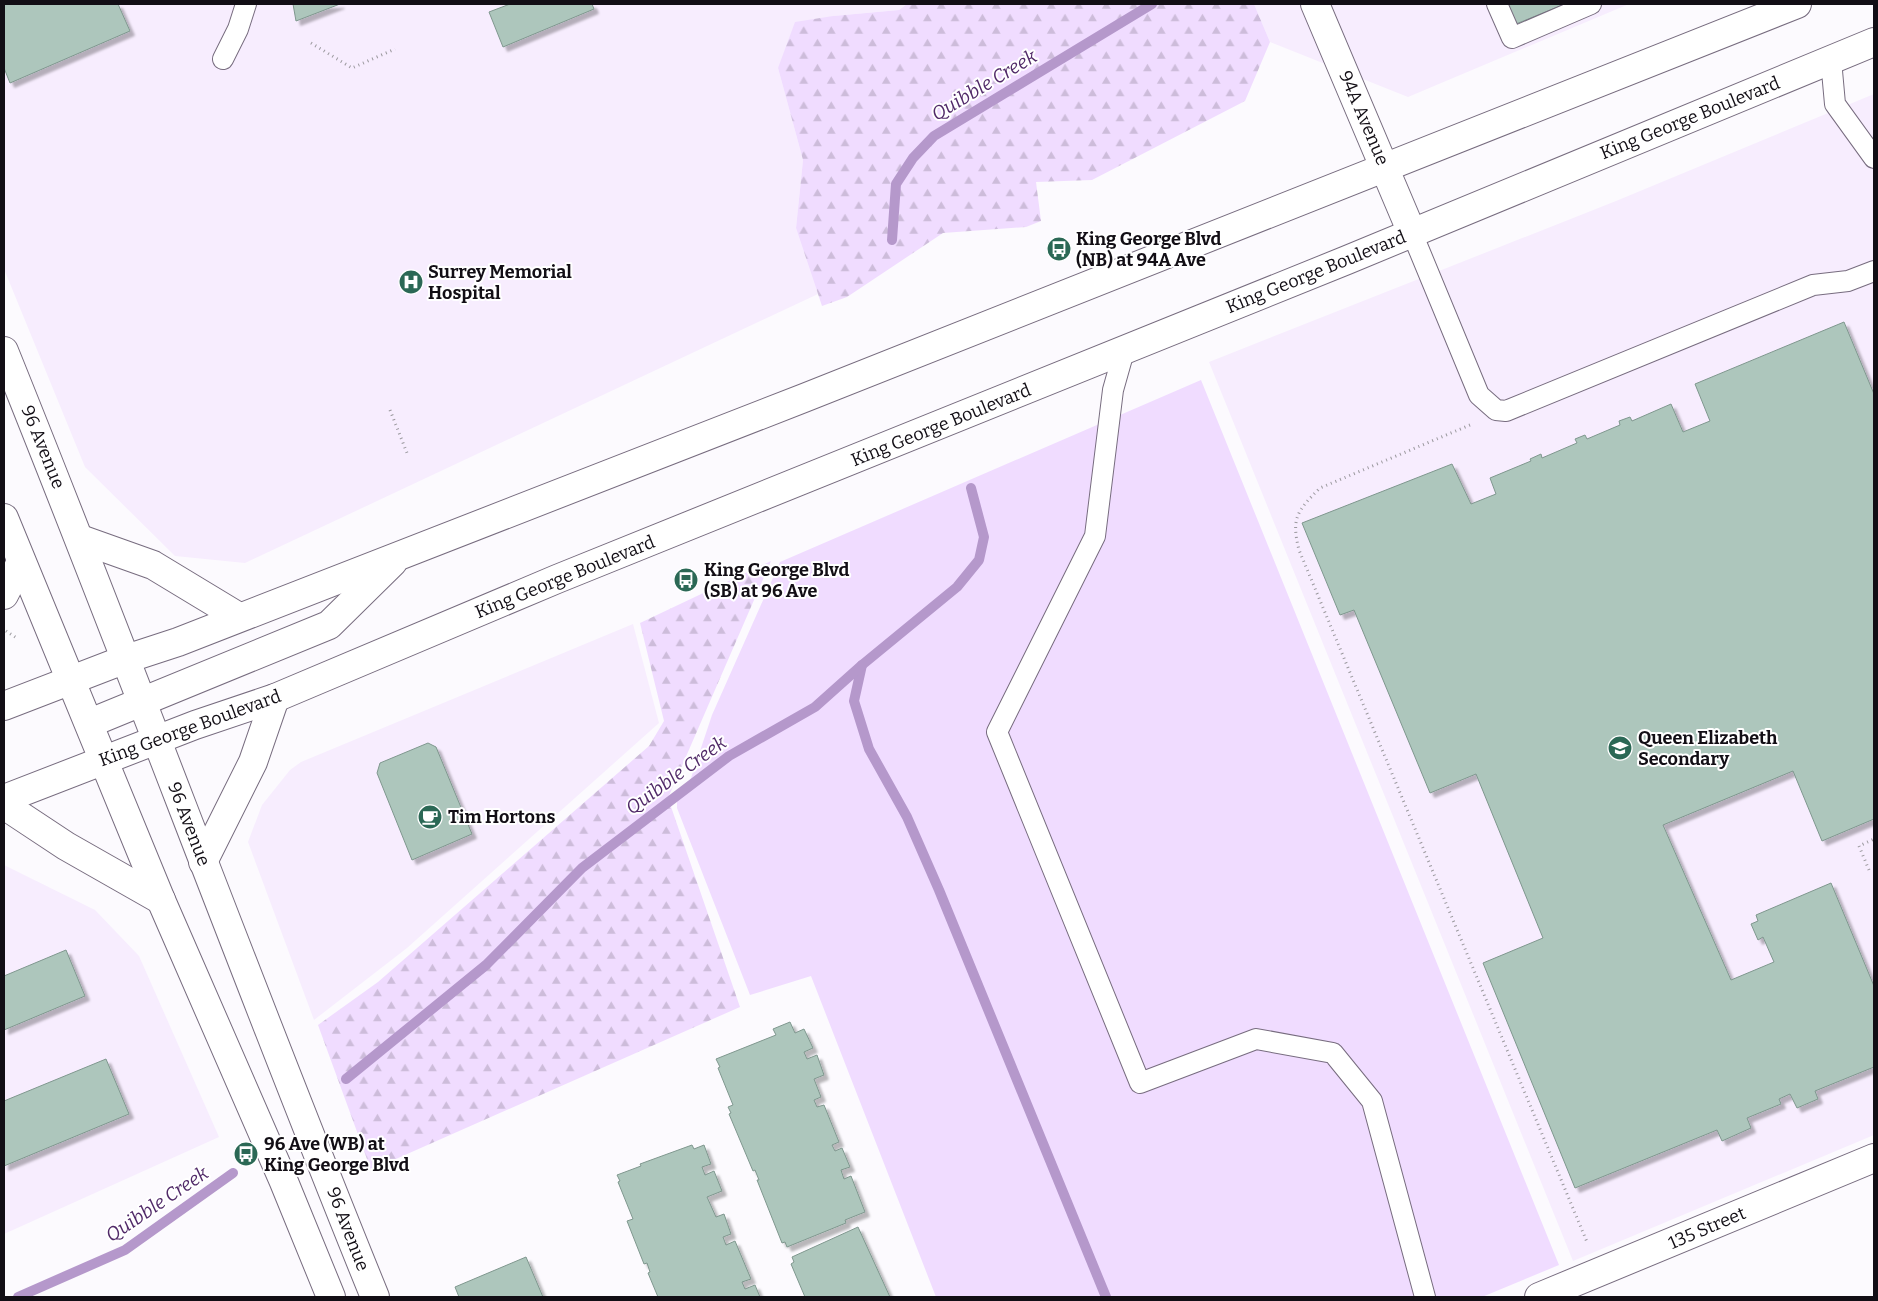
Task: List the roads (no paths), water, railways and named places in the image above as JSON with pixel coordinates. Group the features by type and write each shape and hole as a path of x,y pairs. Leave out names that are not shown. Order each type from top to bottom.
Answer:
{"main road":[{"name":"94A Avenue","path":"1315,4 1412,233"},
{"path":"4,706 126,659 178,642 804,398 1797,4"},
{"name":"King George Boulevard","path":"4,798 104,759 275,698 557,579 1124,351 1874,42"},
{"name":"96 Avenue","path":"4,351 80,538 251,989 290,1080 375,1297"},
{"path":"4,518 90,723 161,900 284,1182 331,1297"},
{"path":"80,538 153,565 239,617"},
{"path":"90,723 329,625 401,554"},
{"path":"4,595 21,562"},
{"path":"203,862 253,762 275,698"},
{"path":"4,805 74,851 161,900"},
{"name":"135 Street","path":"1539,1297 1874,1158"}],"lane":[{"path":"223,59 238,30 246,4"},
{"path":"1497,4 1512,38 1591,4"},
{"path":"1832,60 1835,104 1874,158"},
{"path":"1412,233 1479,395 1496,410 1506,411 1813,284 1848,282 1874,271"},
{"path":"1124,351 1113,390 1095,536 997,732 1140,1083 1256,1039 1333,1053 1372,1100 1425,1297"}],"waterway":[{"name":"Quibble Creek","path":"892,240 896,184 913,158 934,136 1152,4"},
{"name":"Quibble Creek","path":"346,1079 486,965 582,868 729,756 815,707 862,665 957,587 979,560 984,537 971,488"},
{"path":"862,665 854,701 869,749 907,817 939,890 1106,1297"},
{"name":"Quibble Creek","path":"18,1297 125,1250 233,1173"}],"place":[{"name":"King George Blvd (NB) at 94A Ave","path":"1059,249"},
{"name":"Surrey Memorial Hospital","path":"411,282"},
{"name":"King George Blvd (SB) at 96 Ave","path":"686,580"},
{"name":"Queen Elizabeth Secondary","path":"1620,748"},
{"name":"Tim Hortons","path":"430,817"},
{"name":"96 Ave (WB) at King George Blvd","path":"246,1154"}]}
